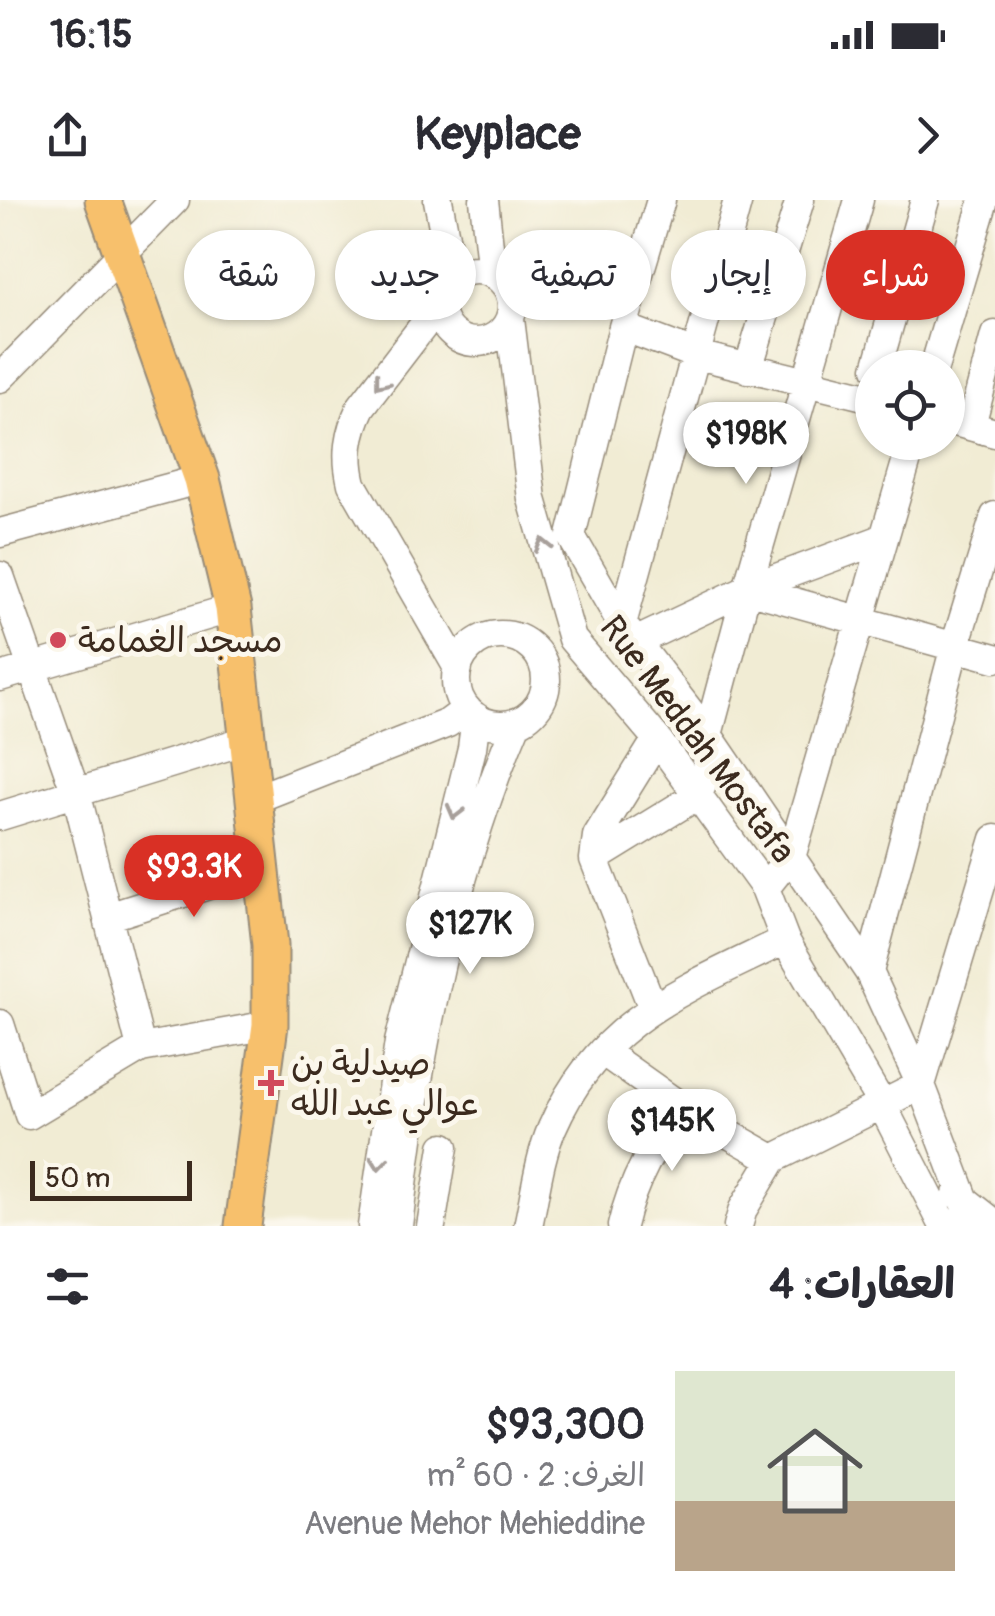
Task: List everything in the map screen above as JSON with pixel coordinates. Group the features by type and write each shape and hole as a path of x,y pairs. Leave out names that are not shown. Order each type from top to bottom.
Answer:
{"main road":[{"path":"103,200 202,479 233,608 270,944 270,1025 243,1226"}],"street":[{"path":"0,378 174,200"},
{"path":"438,200 441,230"},
{"path":"484,200 491,265 496,272"},
{"path":"491,265 503,200"},
{"path":"661,200 623,327 571,536 628,633 708,735 870,972 921,1085 950,1220 995,1224"},
{"path":"628,633 738,200"},
{"path":"748,369 800,200"},
{"path":"594,859 698,794 707,772 708,735 746,589 859,200"},
{"path":"882,350 925,200"},
{"path":"939,350 984,200"},
{"path":"476,270 491,265"},
{"path":"372,1226 399,1042 472,748 472,713 458,690 458,668 352,484 347,465 352,426 361,408 425,320"},
{"path":"446,320 446,326 463,340 496,337 510,320"},
{"name":"Rue Meddah Mostafa","path":"510,320 532,499 572,638 657,739 765,888 785,940 916,1170 950,1220"},
{"path":"623,327 697,355 806,385 855,391"},
{"path":"971,426 995,336"},
{"path":"765,888 792,854 906,460"},
{"path":"0,533 202,479"},
{"path":"870,972 955,646 993,528"},
{"path":"628,633 882,539"},
{"path":"0,576 78,796 141,1048"},
{"path":"746,589 995,658"},
{"path":"0,677 233,608"},
{"path":"255,799 472,713 496,724 517,722 529,716 544,695 546,682 540,656 521,639 495,635 472,646 458,668"},
{"path":"540,656 572,638"},
{"path":"398,1226 424,1048 460,897 517,722"},
{"path":"652,1006 594,859 597,836 657,739"},
{"path":"0,816 78,796 247,740"},
{"path":"738,1226 742,1209 773,1159 921,1085 995,839"},
{"path":"108,917 262,868"},
{"path":"528,1226 550,1132 581,1071 652,1006 785,940"},
{"path":"0,1024 28,1115 141,1048 270,1025"},
{"path":"602,1051 681,1107 773,1159"},
{"path":"622,1226 631,1192 656,1142 681,1107"},
{"path":"431,1226 444,1146"}],"place":[{"name":"مسجد الغمامة","path":"58,640"},
{"name":"صيدلية بن عوالي عبد الله","path":"271,1083"}]}
